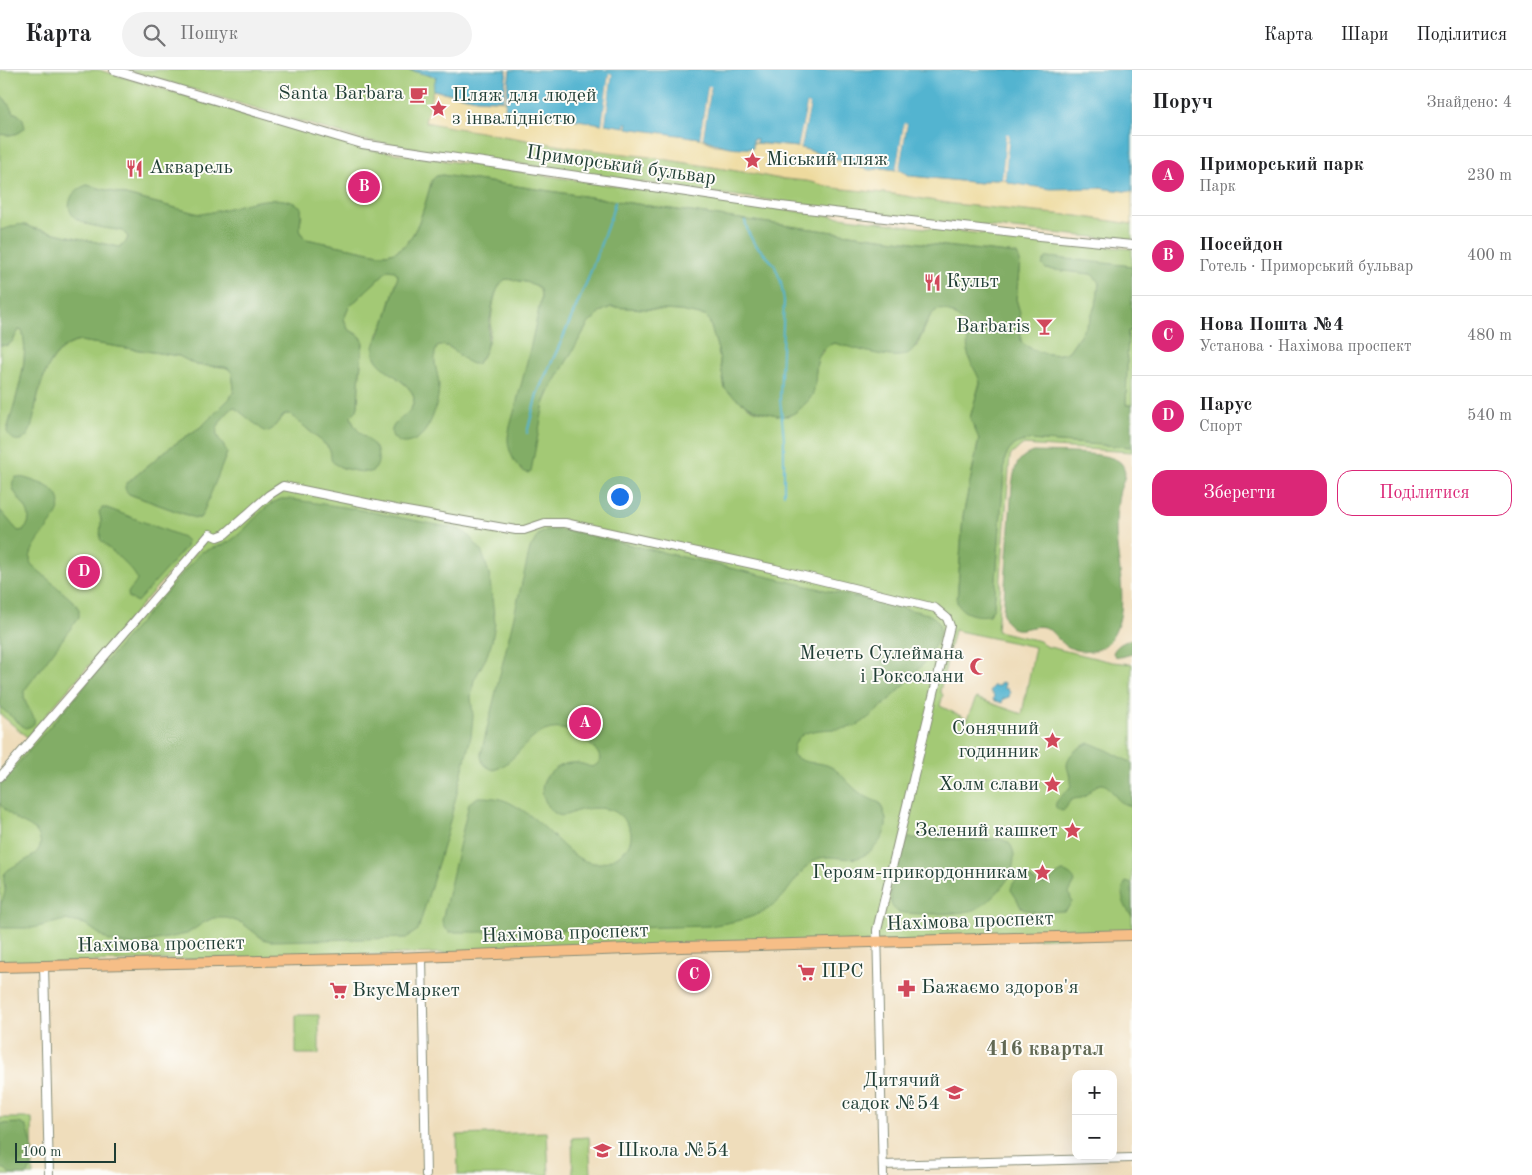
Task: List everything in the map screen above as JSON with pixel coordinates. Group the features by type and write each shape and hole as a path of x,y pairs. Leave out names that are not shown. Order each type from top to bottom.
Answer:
{"main road":[{"name":"Нахімова проспект","path":"0,967 375,958 1132,935"}],"street":[{"name":"Приморський бульвар","path":"114,70 362,144 781,206 1132,245"},
{"path":"0,777 210,534 217,537 225,534 269,495 280,488 288,486 522,531 545,523 564,523 775,569 929,606 942,613 947,618 950,626 877,930 883,1175"},
{"path":"422,956 426,1175"},
{"path":"44,965 49,1175"},
{"path":"883,1165 1132,1158"}],"green space":[{"path":"0,70 99,70 360,148 703,199 916,227 1132,249 1132,266 1046,258 1046,269 1091,274 1099,283 1097,300 1090,320 1069,351 1051,354 1037,351 1021,341 1020,313 1016,299 1020,262 1017,254 801,228 442,175 432,180 414,233 400,249 388,254 379,254 306,239 300,231 302,214 199,214 87,185 85,224 123,231 128,237 126,242 119,247 32,228 27,225 0,230 0,134 13,134 24,128 23,119 13,112 5,99 0,96"},
{"path":"128,70 409,70 437,77 425,122 526,140 650,157 775,178 807,181 835,188 894,194 954,204 1078,216 1132,224 1132,241 915,219 706,192 363,140"},
{"path":"0,96 5,99 13,112 23,119 25,128 16,134 0,134"},
{"path":"442,175 801,228 1017,254 1020,262 1016,299 1020,313 1021,341 1037,351 1051,354 1069,351 1090,320 1097,300 1099,283 1091,274 1046,269 1042,265 1044,260 1048,257 1132,266 1132,331 1128,331 1126,405 1132,405 1132,447 1029,440 1017,443 1009,450 1005,458 994,607 989,615 980,616 966,612 957,602 963,516 979,439 970,418 980,383 968,354 967,327 959,318 942,310 935,311 930,317 917,343 905,355 890,356 834,343 826,347 818,357 815,386 811,397 797,411 791,415 784,416 753,408 725,389 718,350 709,320 705,316 680,311 611,307 602,311 588,324 548,394 544,404 531,471 528,473 516,464 509,449 508,439 541,299 539,288 528,283 506,279 501,284 494,300 486,349 477,364 471,364 466,361 453,349 443,346 437,347 435,361 439,392 432,418 423,434 417,439 402,443 393,437 392,428 412,407 414,400 412,393 408,387 380,365 374,355 374,346 384,324 398,275 395,271 388,270 349,307 344,319 348,329 360,336 363,341 358,406 351,416 358,430 376,448 378,462 371,472 350,470 335,464 332,461 329,448 290,414 285,414 268,432 264,431 234,407 219,423 217,435 227,453 200,518 195,518 129,494 125,487 127,483 169,448 202,426 230,398 234,388 232,373 225,367 196,365 179,356 80,341 70,344 62,350 49,365 41,385 28,435 22,440 16,440 8,434 7,431 23,368 24,342 22,331 19,330 10,344 0,345 0,230 23,225 119,247 126,242 128,237 123,231 88,224 73,216 70,209 72,195 87,185 199,214 265,200 278,199 290,201 301,207 300,228 306,239 379,254 388,254 400,249 414,233 432,180 436,176"},
{"path":"392,269 398,275 384,324 378,334 374,354 378,362 407,386 414,395 411,409 401,419 397,441 434,360 434,353 437,347 445,346 451,348 465,359 480,361 489,339 493,306 500,283 505,279 513,280 532,284 539,288 541,299 513,457 522,472 544,404 553,384 588,324 602,311 611,307 680,311 705,316 709,320 718,350 725,389 750,408 783,416 789,416 808,401 812,394 818,358 827,346 834,343 889,356 917,346 931,314 941,308 949,311 964,322 968,328 969,359 979,376 980,382 970,418 979,438 963,516 957,602 994,607 1005,458 1014,445 1029,440 1132,447 1132,452 1022,445 1010,456 997,631 1040,641 1045,646 1112,662 1132,664 1132,936 0,964 0,778 208,537 202,535 27,737 0,714 0,345 10,344 19,330 22,330 24,341 23,367 7,431 32,423 41,386 51,362 68,345 80,341 179,356 196,365 225,367 229,369 232,373 234,388 230,398 202,426 169,448 127,483 129,494 195,518 200,518 227,453 217,435 219,423 234,407 271,430 285,414 290,414 327,446 336,464 340,467 366,472 376,468 377,452 358,431 351,416 358,406 362,338 348,329 344,319 349,307 388,270","holes":["954,630 1035,647 1022,714 976,698 967,719 940,706 943,695 940,691"]},
{"path":"1128,331 1132,331 1132,405 1126,405"},
{"path":"1034,452 1092,454 1113,458 1123,465 1125,472 1118,500 1116,523 1122,600 1121,614 1111,639 1104,646 1094,651 1083,651 1068,647 1050,630 1044,627 1016,629 1011,627 1003,614 1014,474 1019,460"},
{"path":"16,477 26,478 42,484 55,492 60,502 58,512 31,554 31,564 74,602 79,609 79,617 24,691 25,700 34,717 34,724 25,728 0,707 0,510 18,531 24,530 29,515 13,489"},
{"path":"281,499 356,509 458,529 467,534 481,550 489,573 495,623 492,641 486,658 474,680 471,697 473,716 471,736 447,833 418,930 406,938 270,941 263,939 242,923 227,918 213,918 187,934 132,945 109,941 85,924 65,920 33,928 0,927 0,907 5,892 4,875 9,869 34,855 40,843 39,836 35,830 17,820 0,804 0,784 200,553 229,542 267,507"},
{"path":"102,508 107,508 183,537 187,541 186,547 137,602 129,598 128,593 137,580 136,576 100,539 101,520 99,512"},
{"path":"546,530 571,531 928,614 936,619 939,624 939,635 924,663 883,706 861,723 852,727 809,732 801,736 795,743 793,755 798,759 828,765 839,772 859,792 880,803 886,825 883,836 876,846 867,854 857,858 828,857 817,859 805,868 785,894 769,908 750,917 730,922 709,926 449,932 444,927 442,921 469,803 478,797 501,799 519,808 571,852 585,861 600,863 615,858 630,843 630,829 623,818 613,811 603,808 590,809 561,816 556,814 545,801 542,787 546,777 555,769 572,763 593,767 600,759 595,749 573,733 557,729 541,733 500,768 494,770 486,766 482,760 481,754 530,549 538,535"},
{"path":"1132,639 1132,654 1121,657 1115,656 1113,653 1118,646"},
{"path":"1090,743 1132,763 1132,806 1121,802 1108,787 1101,784 1094,787 1083,797 1070,801 1063,811 1056,806 1056,803 1071,785 1067,766 1069,758 1078,748"},
{"path":"910,838 1003,840 1011,846 1014,862 1006,882 986,903 976,909 938,914 898,912 891,903 893,882 902,847 904,842"},
{"path":"1062,872 1070,875 1075,882 1069,893 1072,902 1064,911 1038,912 1025,910 1020,906 1011,890 1013,884 1020,879 1030,878 1035,882 1043,884"},
{"path":"1126,882 1132,884 1132,916 1122,895"},
{"path":"296,1015 319,1015 319,1054 296,1054"},
{"path":"0,1118 32,1118 33,1175 0,1175"},
{"path":"19,1123 26,1126 30,1136 31,1166 27,1175 11,1175 5,1169 0,1168 0,1124"},
{"path":"547,1132 549,1175 458,1175 457,1135"},
{"path":"589,1137 591,1174 573,1175 572,1138"}],"sand":[{"name":"Міський пляж","path":"433,90 477,99 506,101 506,108 700,138 715,145 752,148 753,143 798,147 829,156 856,167 871,170 882,168 899,170 911,176 981,183 991,179 1005,179 1009,183 1100,188 1132,192 1132,224 1078,216 954,204 894,194 835,188 807,181 775,178 650,157 569,147 445,126 425,122"}],"water":[{"path":"409,70 507,70 503,100 477,99 433,90 436,77"},
{"path":"510,70 1132,70 1132,192 1100,188 1051,189 1009,183 1005,179 1009,135 1006,134 1002,179 991,179 981,183 911,176 899,170 907,124 904,124 896,170 882,168 871,170 856,167 829,156 801,148 810,105 807,104 798,147 756,143 757,139 753,139 753,148 721,145 703,138 711,87 708,86 700,138 627,128 628,123 625,123 625,127 605,124 612,74 609,74 602,124 505,108"},
{"path":"1001,682 1005,683 1004,688 1008,689 1010,693 1009,697 1003,699 1002,703 993,700 994,696 990,691 993,686 999,686"}],"pier":[{"path":"609,73 612,74 605,124 602,124"},
{"path":"708,86 711,86 703,138 700,138"},
{"path":"807,104 810,105 801,148 798,147"},
{"path":"904,123 907,124 899,170 896,170"},
{"path":"1006,134 1009,134 1005,179 1002,179"}],"waterway":[{"path":"527,433 537,394 588,279 615,202"},
{"path":"745,221 754,243 774,264 781,282 784,301 780,399 784,439 784,494"}],"place":[{"name":"Santa Barbara","path":"418,94"},
{"name":"Пляж для людей з інвалідністю","path":"438,108"},
{"name":"Міський пляж","path":"752,160"},
{"name":"Акварель","path":"135,168"},
{"name":"Посейдон","path":"364,187"},
{"name":"Культ","path":"932,282"},
{"name":"Barbaris","path":"1044,327"},
{"name":"Парус","path":"84,572"},
{"name":"Мечеть Сулеймана і Роксолани","path":"978,666"},
{"name":"Приморський парк","path":"585,723"},
{"name":"Сонячний годинник","path":"1053,741"},
{"name":"Холм слави","path":"1053,785"},
{"name":"Зелений кашкет","path":"1072,831"},
{"name":"Героям-прикордонникам","path":"1042,873"},
{"name":"ПРС","path":"807,972"},
{"name":"Нова Пошта №4","path":"694,975"},
{"name":"Бажаємо здоров'я","path":"907,988"},
{"name":"ВкусМаркет","path":"338,991"},
{"name":"Дитячий садок №54","path":"954,1093"},
{"name":"Школа №54","path":"603,1151"}],"district":[{"name":"416 квартал","path":"1045,1049"}]}
